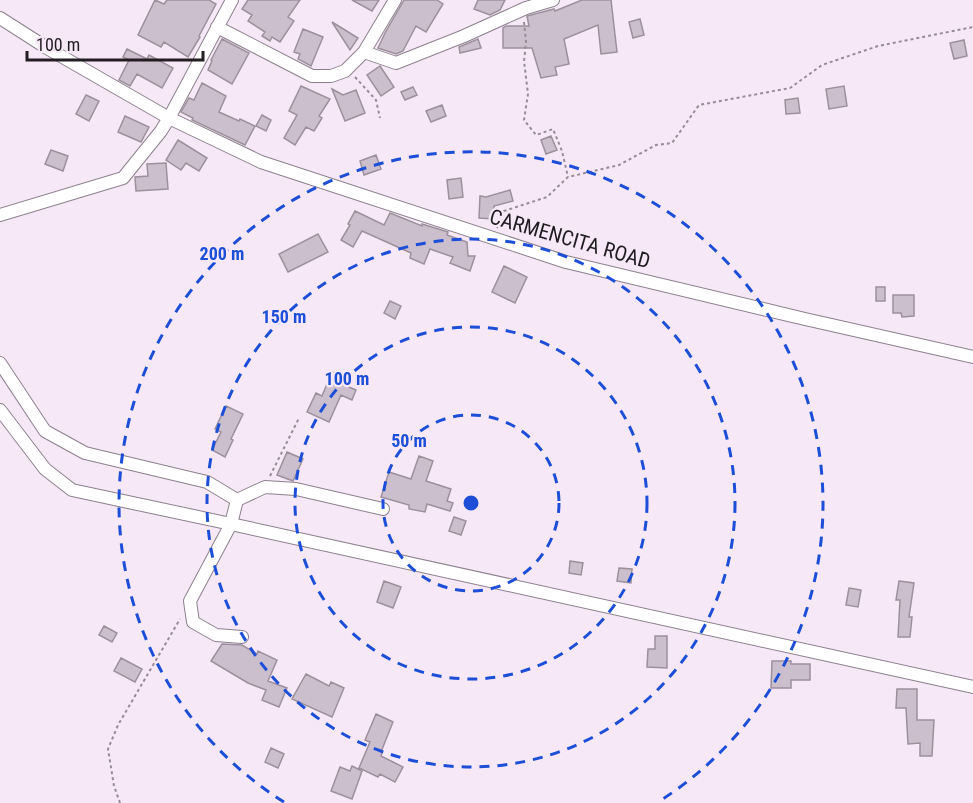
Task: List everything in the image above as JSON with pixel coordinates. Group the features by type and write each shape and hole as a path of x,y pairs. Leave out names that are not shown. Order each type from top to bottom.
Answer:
{"street":[{"path":"0,216 123,178 169,118 232,0"},
{"path":"218,27 312,76 331,76 345,71 364,52 394,0"},
{"path":"364,52 396,63 464,36 529,4 553,0"},
{"name":"CARMENCITA ROAD","path":"0,18 47,48 169,118 261,162 566,262 973,357"},
{"path":"0,363 45,431 86,453 207,482 237,500"},
{"path":"0,410 45,469 72,490 973,687"},
{"path":"237,500 265,487 296,489 383,509"},
{"path":"237,500 231,524 190,602 193,622 216,635 242,637"}],"path":[{"path":"529,4 523,20 528,94 524,120 536,135 554,129 568,177"},
{"path":"492,238 504,211 547,197 568,177 619,165 656,146 672,143 699,105 790,88 822,65 878,46 973,27"},
{"path":"345,71 359,80 376,100 380,118"},
{"path":"265,487 299,418"},
{"path":"120,803 114,786 108,748 118,725 190,602"}],"building":[{"path":"155,0 164,4 167,0 209,0 216,4 188,57 164,42 161,47 138,35"},
{"path":"248,0 300,0 288,17 294,21 280,42 272,37 270,41 262,36 265,32 248,21 252,15 242,9"},
{"path":"352,0 379,0 372,11"},
{"path":"404,0 437,0 443,4 426,32 416,26 403,51 396,54 378,48 385,33"},
{"path":"478,0 505,0 500,10 490,15 474,9"},
{"path":"582,0 611,0 617,52 601,54 598,25 564,39 569,64 555,67 557,75 541,78 532,48 503,48 503,28 506,26 529,26 527,16 554,9 555,11"},
{"path":"640,19 644,35 633,38 629,22"},
{"path":"332,22 358,38 350,50"},
{"path":"303,29 323,37 311,66 298,59 300,54 294,52"},
{"path":"222,39 249,53 232,84 208,70"},
{"path":"478,39 481,48 460,53 459,47"},
{"path":"964,40 967,56 954,59 950,43"},
{"path":"127,49 147,59 149,55 173,68 162,88 137,74 130,86 119,80 129,60 123,57"},
{"path":"380,66 394,87 381,96 367,75"},
{"path":"202,83 226,96 219,112 255,126 245,145 192,120 193,118 181,112 189,98 194,100"},
{"path":"301,86 330,99 319,116 322,118 314,131 306,127 295,145 284,138 297,115 289,111"},
{"path":"844,86 847,106 829,109 826,89"},
{"path":"413,87 417,95 405,100 401,92"},
{"path":"332,89 343,95 356,90 365,113 345,121"},
{"path":"86,95 99,101 89,121 76,114"},
{"path":"798,98 800,113 786,114 785,100"},
{"path":"442,105 446,116 431,122 426,111"},
{"path":"262,115 271,120 266,131 256,126"},
{"path":"125,116 149,127 141,142 118,132"},
{"path":"551,136 557,150 546,154 541,140"},
{"path":"178,140 207,158 199,171 186,163 181,170 166,160"},
{"path":"51,150 68,156 63,171 45,164"},
{"path":"376,155 381,169 364,175 360,161"},
{"path":"166,163 168,189 136,191 135,177 148,176 147,164"},
{"path":"461,178 463,197 449,199 447,180"},
{"path":"510,190 513,201 494,206 493,219 479,218 480,196 486,197"},
{"path":"355,211 384,225 390,213 422,226 422,224 448,232 447,235 467,242 468,256 475,256 470,271 450,263 453,257 430,249 424,264 410,258 411,253 362,231 353,247 341,240"},
{"path":"318,234 328,252 288,272 279,254"},
{"path":"504,266 527,277 515,303 492,292"},
{"path":"876,287 885,287 885,301 876,301"},
{"path":"893,295 914,295 914,316 902,317 901,313 893,313"},
{"path":"390,301 401,306 395,319 384,313"},
{"path":"332,372 345,377 342,384 356,390 352,400 341,395 329,422 307,412 316,393 322,396"},
{"path":"226,406 243,414 225,457 212,450 221,432 215,429"},
{"path":"287,452 303,459 293,481 277,475"},
{"path":"419,456 433,461 426,481 451,489 447,501 453,503 450,511 427,504 425,512 409,509 409,505 381,497 389,472 411,479"},
{"path":"454,517 466,521 461,535 449,531"},
{"path":"570,561 583,563 581,575 569,573"},
{"path":"619,568 632,569 631,583 617,581"},
{"path":"384,581 401,587 393,608 377,602"},
{"path":"899,581 914,583 909,617 912,617 910,637 898,637 900,600 896,600"},
{"path":"849,588 861,590 858,607 846,605"},
{"path":"104,626 117,633 112,642 99,635"},
{"path":"655,636 667,636 667,668 647,667 648,649 655,649"},
{"path":"222,644 242,645 257,654 258,651 277,660 268,681 287,688 279,707 262,700 266,690 248,683 211,661"},
{"path":"121,658 142,669 135,682 114,671"},
{"path":"772,661 810,664 810,680 791,680 791,688 771,688"},
{"path":"306,674 329,686 331,682 344,688 332,717 292,699"},
{"path":"897,689 917,689 917,720 934,720 932,756 920,756 920,743 908,744 906,708 896,708"},
{"path":"376,714 393,722 381,756 403,767 395,782 380,774 378,777 359,768 370,742 365,740"},
{"path":"271,748 284,754 278,768 265,762"},
{"path":"352,766 362,771 352,799 331,791 340,767 350,771"}]}
